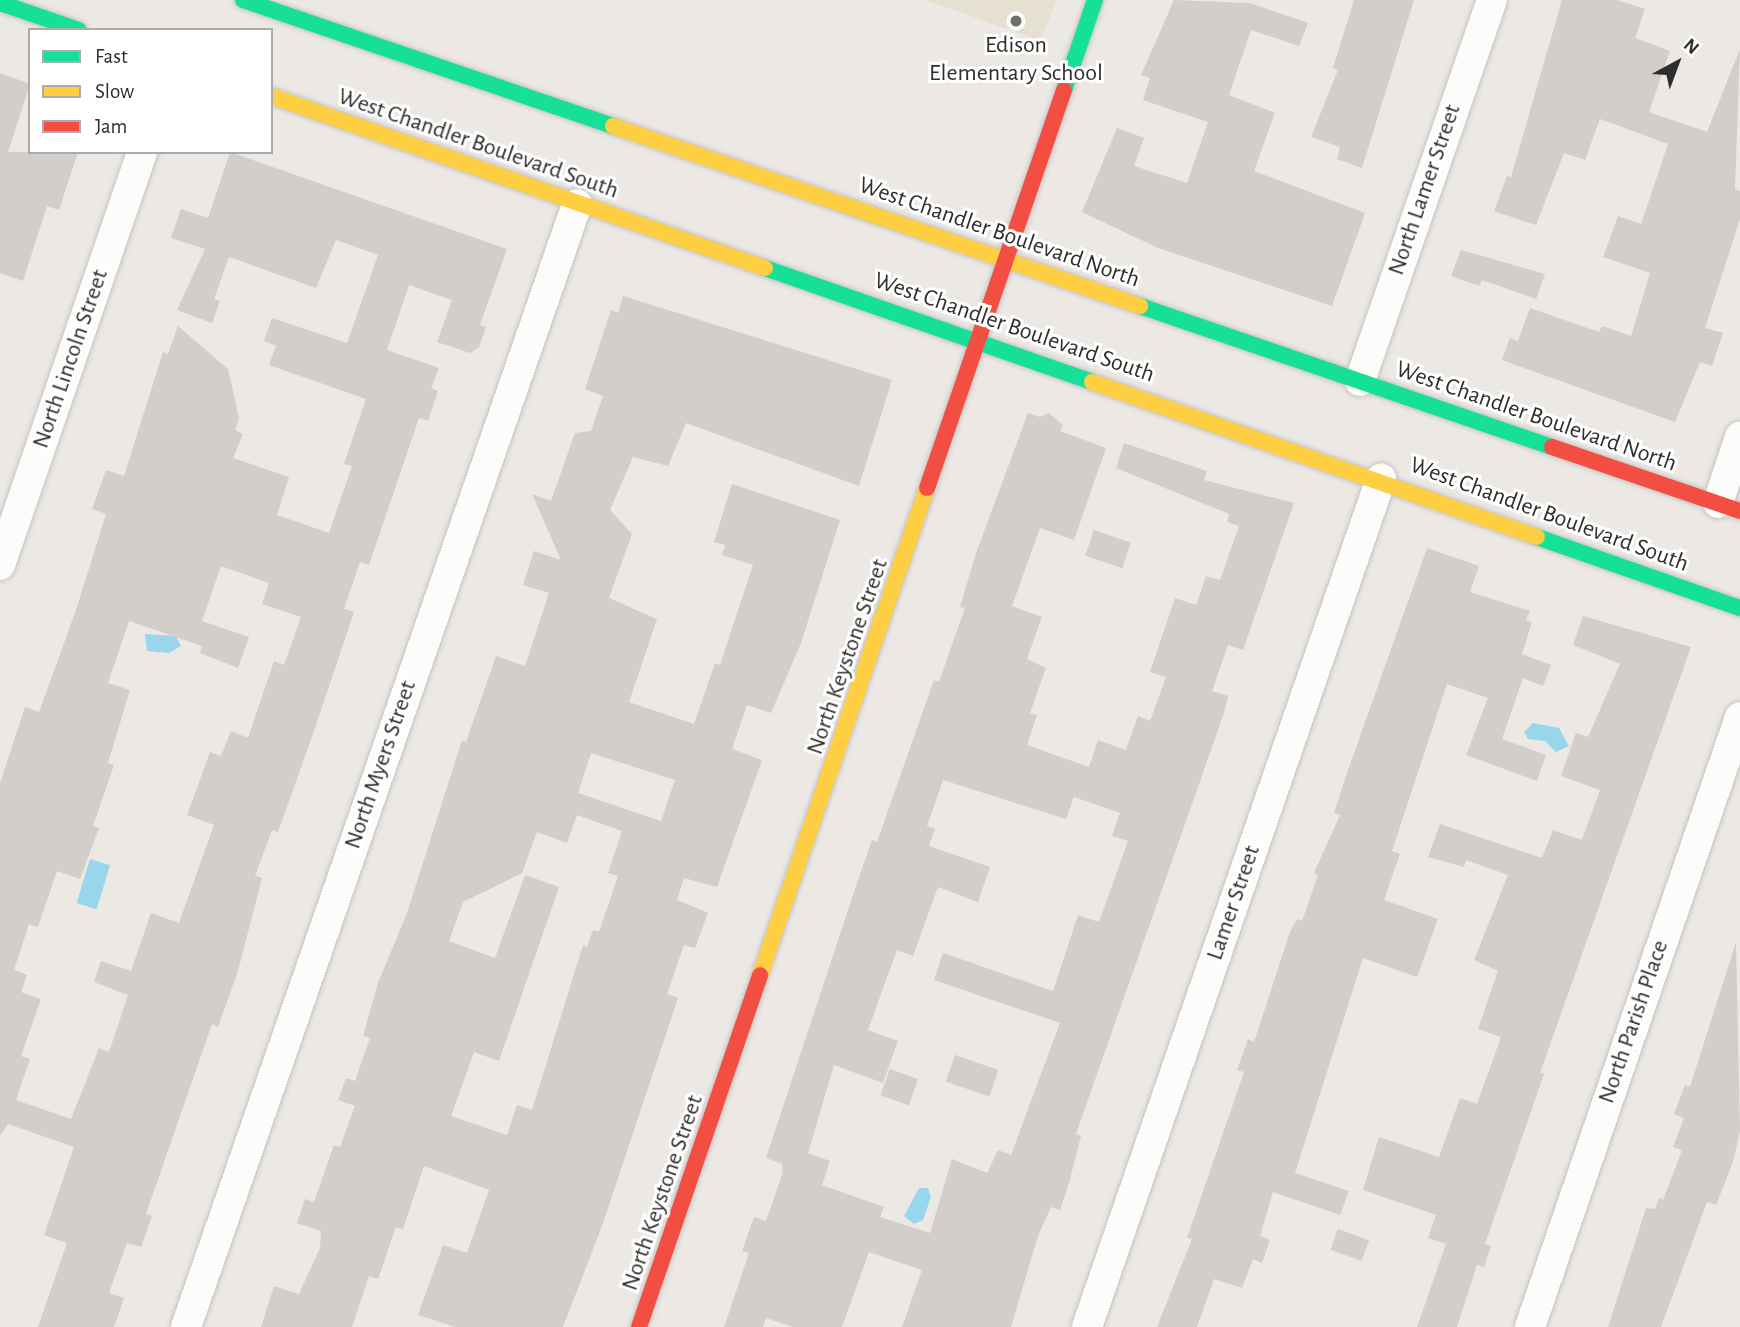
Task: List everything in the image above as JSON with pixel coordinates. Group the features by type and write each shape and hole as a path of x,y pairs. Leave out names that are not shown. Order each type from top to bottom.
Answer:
{"main road":[{"name":"West Chandler Boulevard North","path":"243,0 1729,507"},
{"name":"North Keystone Street","path":"639,1327 1095,0"},
{"path":"0,3 73,28"},
{"name":"West Chandler Boulevard South","path":"273,97 577,204 1381,479 1740,608"}],"street":[{"name":"North Lamer Street","path":"1360,381 1492,0"},
{"name":"North Lincoln Street","path":"0,565 141,154"},
{"name":"North Myers Street","path":"186,1327 577,204"},
{"path":"1729,507 1740,437"},
{"name":"Lamer Street","path":"1087,1327 1381,479"},
{"name":"North Parish Place","path":"1530,1327 1740,717"}],"shaded area":[{"name":"Edison Elementary School","path":"925,0 1056,0 1041,41"}],"water":[{"path":"145,634 176,636 181,646 169,653 147,651"},
{"path":"1533,723 1559,728 1569,746 1556,752 1545,741 1528,739 1524,732"},
{"path":"90,859 110,865 97,909 77,903"},
{"path":"919,1188 928,1188 931,1197 923,1220 914,1224 904,1216"}],"building":[{"path":"1174,0 1250,3 1308,23 1299,46 1251,30 1229,95 1275,113 1254,171 1365,213 1332,306 1158,248 1082,212 1117,128 1144,138 1134,166 1187,183 1208,122 1143,100 1150,78 1141,75"},
{"path":"1354,0 1414,0 1362,168 1337,159 1340,147 1311,137 1338,70 1333,68"},
{"path":"1562,0 1617,0 1645,9 1635,38 1670,51 1649,112 1707,132 1740,49 1735,189 1740,191 1740,219 1705,328 1723,333 1712,366 1700,362 1675,422 1502,360 1510,338 1518,341 1530,308 1599,332 1602,326 1631,336 1650,273 1603,257 1618,216 1641,224 1668,144 1600,119 1585,160 1564,153 1536,225 1494,211 1507,176 1511,177"},
{"path":"0,73 28,83 8,152 77,154 59,210 47,206 23,281 0,273"},
{"path":"229,154 236,154 507,249 480,325 486,327 479,347 470,353 437,342 452,300 409,285 387,350 439,368 431,388 438,391 428,421 419,418 369,565 360,562 344,609 354,612 278,832 272,830 255,876 262,878 238,971 218,1027 212,1024 146,1214 152,1216 141,1247 127,1243 109,1293 124,1298 114,1327 38,1327 67,1243 44,1235 74,1147 8,1124 0,1136 0,783 25,707 39,712 76,610 106,514 92,509 106,470 124,476 163,352 168,354 178,326 228,369 239,418 235,430 243,434 233,458 289,477 277,515 329,533 352,466 344,464 366,399 269,365 276,346 264,341 272,318 347,343 378,255 336,240 316,288 229,257 214,299 220,301 212,323 177,310 205,249 171,238 181,209 208,218","holes":["221,566 269,583 262,604 301,617 284,665 274,661 248,738 231,731 221,756 210,752 187,815 214,825 179,923 151,913 131,971 101,961 94,982 128,995 109,1052 99,1048 71,1119 16,1100 30,1059 21,1056 41,999 21,992 27,975 14,970 29,924 38,927 57,871 80,879 99,828 93,826 114,765 108,763 130,690 108,683 129,621 202,646 200,653 238,668 249,637 202,621"]},
{"path":"1461,250 1545,274 1536,299 1482,280 1479,286 1451,276"},
{"path":"623,296 892,380 859,486 686,423 668,466 633,457 610,510 632,534 609,598 657,619 629,702 694,724 715,663 720,665 753,565 722,555 725,545 714,542 732,484 840,520 801,643 771,713 747,705 732,749 762,760 717,887 684,878 677,900 708,913 695,948 684,945 667,994 678,998 602,1226 563,1327 455,1327 418,1315 443,1245 467,1253 489,1190 424,1166 403,1229 396,1227 378,1279 369,1276 352,1327 261,1327 274,1286 299,1294 320,1248 321,1231 297,1223 305,1199 314,1202 334,1145 340,1147 355,1106 338,1100 346,1078 355,1081 370,1038 363,1036 378,983 407,913 462,740 466,742 496,656 525,666 549,593 523,585 534,551 561,560 532,494 551,501 575,433 591,431 603,396 585,389 611,310 618,313","holes":["591,753 675,780 661,821 578,793","577,815 622,831 608,873 618,876 599,932 593,930 587,947 583,945 532,1110 517,1105 507,1135 451,1116 474,1052 499,1061 559,887 525,875 495,958 449,941 463,902 522,873 537,832 567,843"]},
{"path":"1028,413 1040,417 1049,413 1063,425 1060,431 1106,448 1074,540 1040,528 1012,606 1042,617 1027,659 1046,668 1030,713 1037,715 1027,745 1089,767 1098,740 1126,750 1138,716 1150,721 1166,677 1150,672 1175,598 1196,605 1206,576 1220,580 1239,526 1227,522 1229,514 1116,468 1124,443 1207,471 1204,480 1294,503 1243,650 1228,645 1212,691 1228,696 1224,713 1076,1134 1081,1136 1060,1210 1051,1207 1038,1236 1011,1327 902,1327 922,1270 869,1252 842,1327 793,1327 766,1318 763,1327 724,1327 749,1253 742,1251 754,1217 766,1221 783,1172 782,1164 766,1158 872,840 877,842 934,680 939,682 965,608 960,607 976,553","holes":["943,780 1066,819 1074,797 1120,813 1112,836 1128,841 1099,922 1078,915 1053,991 943,953 934,980 1060,1023 1011,1155 998,1150 987,1173 952,1159 930,1233 880,1217 884,1207 822,1185 830,1161 808,1153 834,1065 883,1083 898,1041 868,1030 897,950 913,956 938,887 978,902 990,867 929,846 935,829 927,826"]},
{"path":"1094,530 1131,543 1122,568 1085,556"},
{"path":"1427,548 1479,566 1470,592 1530,611 1526,620 1532,622 1522,654 1551,665 1543,686 1523,678 1502,739 1546,755 1537,781 1466,755 1488,698 1447,684 1392,851 1400,854 1384,900 1438,919 1417,977 1363,958 1295,1173 1349,1191 1340,1215 1273,1192 1260,1236 1270,1240 1262,1263 1253,1259 1242,1288 1214,1279 1197,1327 1157,1327 1192,1239 1187,1238 1244,1072 1237,1070 1248,1039 1254,1042 1290,932 1297,919 1302,921 1318,875 1314,873 1340,815 1334,813 1347,773"},
{"path":"1583,616 1691,647 1540,1073 1544,1074 1485,1244 1491,1246 1484,1267 1477,1265 1457,1327 1417,1327 1446,1244 1428,1238 1436,1215 1363,1190 1379,1137 1439,1157 1460,1098 1477,1104 1501,1037 1478,1029 1498,971 1474,960 1508,875 1466,860 1464,867 1428,857 1440,824 1542,858 1553,830 1582,840 1600,790 1561,776 1576,733 1588,737 1620,664 1573,645"},
{"path":"1736,942 1740,1131 1733,1162 1716,1205 1707,1202 1661,1327 1608,1327 1646,1208 1655,1209 1659,1198 1663,1200 1682,1150 1673,1147 1684,1118 1674,1114 1685,1085 1690,1087"},
{"path":"955,1055 998,1070 989,1096 946,1081"},
{"path":"890,1069 918,1079 909,1106 880,1095"},
{"path":"1338,1229 1369,1240 1361,1261 1330,1250"}],"traffic: fast":[{"path":"243,0 613,126"},
{"path":"1064,90 1095,0"},
{"path":"0,3 73,28"},
{"path":"765,268 1092,382"},
{"path":"1140,306 1552,447"},
{"path":"1537,537 1740,608"}],"traffic: slow":[{"path":"273,97 765,268"},
{"path":"613,126 1140,306"},
{"path":"1092,382 1537,537"},
{"path":"760,975 927,488"}],"traffic: jam":[{"path":"927,488 1064,90"},
{"path":"1552,447 1740,511"},
{"path":"639,1327 760,975"}],"place":[{"name":"Edison Elementary School","path":"1016,21"}]}
